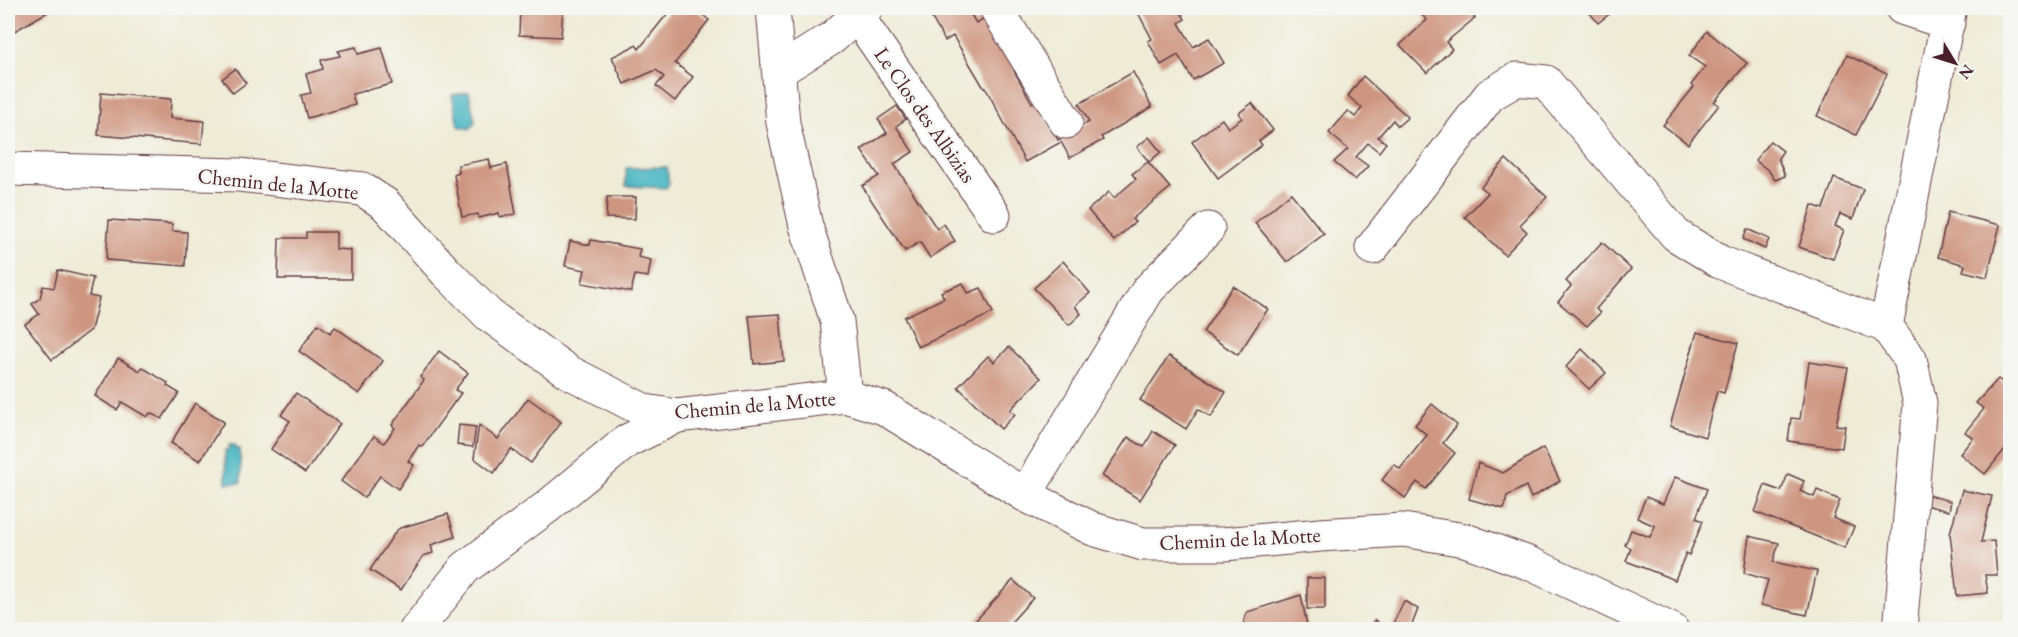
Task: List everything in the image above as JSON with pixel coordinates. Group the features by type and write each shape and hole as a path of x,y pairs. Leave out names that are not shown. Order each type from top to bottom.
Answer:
{"street":[{"path":"773,8 783,123 807,226 837,321 845,396"},
{"path":"996,8 1066,122"},
{"path":"1886,326 1949,15 1902,8"},
{"name":"Le Clos des Albizias","path":"778,71 832,38 861,12 994,215"},
{"path":"1372,248 1490,96 1517,79 1546,82 1676,235 1720,262 1886,326 1910,359 1920,404 1900,630"},
{"name":"Chemin de la Motte","path":"8,169 239,176 362,189 386,204 446,272 489,315 567,371 645,411 677,416 845,396 884,408 1025,495 1093,529 1143,544 1224,543 1402,530 1465,540 1531,564 1671,630"},
{"path":"1025,495 1148,290 1208,229"},
{"path":"416,630 465,568 547,507 627,441 677,416"}],"water":[{"path":"469,92 475,122 469,129 458,126 452,95"},
{"path":"667,167 669,185 666,188 626,186 626,168"},
{"path":"229,445 235,445 236,449 240,449 241,483 226,483 225,450 229,450"}],"building":[{"path":"8,8 50,8 51,10 15,31 8,19"},
{"path":"520,8 563,8 561,37 519,35"},
{"path":"672,8 694,8 709,20 675,63 693,77 675,101 656,86 664,77 656,70 624,84 612,57 636,45 639,49"},
{"path":"926,8 967,8 976,23 986,17 1016,69 1014,71 1032,103 1036,101 1058,140 1089,122 1079,104 1133,72 1152,107 1101,137 1103,140 1070,158 1061,142 1025,162 985,87 953,36 945,41"},
{"path":"1129,8 1178,8 1185,19 1179,23 1193,47 1209,38 1224,63 1193,80 1178,55 1161,65 1148,41 1152,39 1137,11 1132,13"},
{"path":"1429,8 1465,8 1475,18 1446,42 1452,49 1427,73 1400,45 1427,20 1421,14"},
{"path":"1586,8 1617,8 1598,23"},
{"path":"1707,31 1747,63 1714,102 1719,105 1688,144 1663,125 1694,87 1691,85 1705,67 1689,56"},
{"path":"356,47 358,54 382,48 392,84 352,94 355,105 307,118 301,95 311,93 306,74 323,69 321,60 340,56 338,51"},
{"path":"1847,55 1887,74 1856,135 1817,116"},
{"path":"235,69 246,83 233,93 222,79"},
{"path":"1363,76 1408,117 1398,126 1393,120 1378,137 1386,143 1379,152 1368,143 1356,157 1368,166 1355,180 1334,162 1348,149 1329,133 1348,111 1355,117 1362,108 1348,96"},
{"path":"101,93 171,99 170,118 204,121 202,144 98,135"},
{"path":"1252,103 1273,130 1259,141 1262,145 1218,178 1192,142 1222,119 1228,128 1242,118 1239,113"},
{"path":"897,106 906,119 896,126 913,152 894,164 937,229 944,224 955,241 930,258 920,242 905,251 862,186 879,176 861,150 887,133 878,119"},
{"path":"1149,137 1161,152 1149,162 1137,147"},
{"path":"1770,141 1783,151 1778,158 1785,176 1775,180 1769,171 1755,160"},
{"path":"489,159 491,168 507,164 516,214 500,217 499,213 479,218 478,214 462,217 454,175 459,173 458,165"},
{"path":"1506,159 1547,197 1520,225 1527,232 1505,255 1465,217 1488,193 1481,187"},
{"path":"1148,162 1170,188 1132,219 1135,222 1114,241 1088,210 1109,192 1114,198 1136,179 1132,174"},
{"path":"1834,178 1863,189 1853,219 1840,214 1835,226 1844,230 1833,259 1799,247 1812,205 1823,209"},
{"path":"1291,193 1324,234 1287,262 1255,223"},
{"path":"607,197 636,197 635,219 606,218"},
{"path":"1948,212 2000,225 1987,277 1963,271 1965,265 1938,257"},
{"path":"109,220 172,224 172,231 187,232 185,266 106,260"},
{"path":"1747,229 1769,239 1765,249 1743,239"},
{"path":"306,232 336,232 336,249 351,250 351,279 278,279 279,238 306,238"},
{"path":"591,240 640,249 638,257 651,260 648,277 635,275 631,292 582,283 585,270 565,266 570,241 590,245"},
{"path":"1602,242 1631,269 1596,309 1600,313 1587,326 1558,302 1571,286 1566,281"},
{"path":"1063,261 1090,293 1075,306 1081,314 1069,325 1034,288"},
{"path":"58,270 93,278 89,296 99,298 91,330 52,360 25,324 39,314 32,304 40,298 43,286 54,288"},
{"path":"963,283 968,293 981,288 993,313 918,347 904,317 944,298 941,292"},
{"path":"1233,286 1268,309 1238,355 1203,332"},
{"path":"780,314 784,361 754,364 749,316"},
{"path":"318,324 330,333 335,327 383,361 359,394 299,351"},
{"path":"1697,332 1738,343 1724,393 1717,391 1705,437 1670,426"},
{"path":"1009,347 1041,378 1010,410 1015,414 1001,429 958,387 988,356 994,362"},
{"path":"1582,349 1606,373 1589,389 1566,367"},
{"path":"439,351 468,373 455,390 461,393 422,447 419,445 408,461 414,465 398,489 380,476 364,498 341,481 374,436 384,443 395,428 392,425 424,380 420,377"},
{"path":"1169,356 1226,392 1211,417 1198,409 1186,429 1140,400"},
{"path":"118,358 140,371 142,367 168,383 167,386 179,393 162,419 150,413 147,417 122,402 117,410 95,396"},
{"path":"1809,362 1848,368 1836,425 1845,426 1842,448 1788,441 1791,418 1800,419"},
{"path":"2010,378 2010,443 1985,474 1960,454 1973,438 1965,432 1984,409 1976,403 1998,379 2005,384"},
{"path":"296,393 340,424 305,473 271,449 290,421 281,415"},
{"path":"528,398 561,422 531,463 511,449 494,473 474,458 479,425 498,439"},
{"path":"195,403 224,422 200,461 171,443"},
{"path":"1432,404 1457,425 1443,443 1455,453 1426,489 1417,482 1405,498 1382,480 1394,464 1400,469 1427,435 1415,425"},
{"path":"459,425 476,427 473,447 457,445"},
{"path":"1153,431 1175,445 1140,500 1102,476 1128,437 1144,447"},
{"path":"1543,448 1560,481 1531,498 1526,486 1507,496 1504,509 1469,499 1478,463 1503,473"},
{"path":"1788,474 1804,481 1800,491 1814,497 1817,490 1840,500 1833,518 1854,527 1845,548 1755,512 1765,485 1781,491"},
{"path":"1675,477 1707,489 1696,518 1703,521 1689,555 1686,553 1675,580 1626,561 1631,548 1625,545 1631,530 1650,537 1655,526 1637,518 1646,497 1663,504"},
{"path":"1962,490 1992,496 1981,542 1994,541 1997,575 1985,575 1988,593 1957,596 1950,533"},
{"path":"1923,494 1951,501 1949,511 1921,504"},
{"path":"448,514 455,537 431,545 433,553 423,556 401,590 370,570 400,528"},
{"path":"1749,536 1779,543 1773,562 1817,571 1807,615 1761,605 1768,580 1744,573"},
{"path":"1307,578 1325,578 1325,609 1307,609"},
{"path":"1013,580 1033,598 1004,630 967,630"},
{"path":"1301,595 1308,630 1247,630 1244,621 1247,612"},
{"path":"1404,601 1418,609 1410,630 1390,630"},
{"path":"1375,620 1389,630 1366,630"}]}
